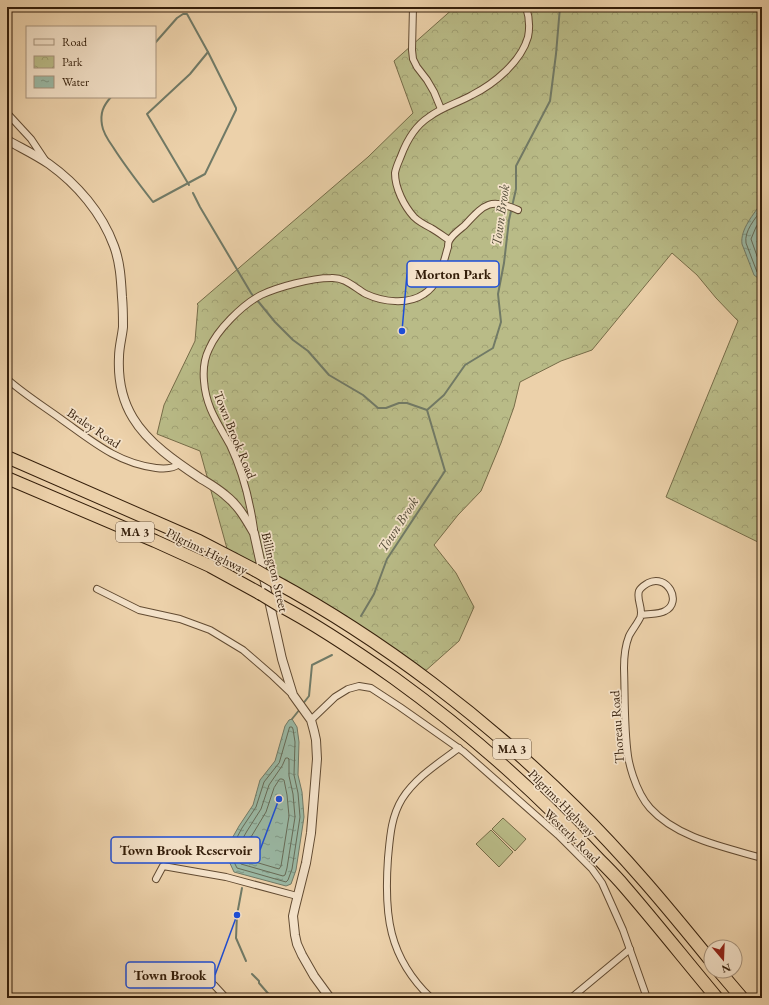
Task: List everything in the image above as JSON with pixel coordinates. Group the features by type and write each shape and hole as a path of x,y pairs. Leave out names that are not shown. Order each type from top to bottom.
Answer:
{"highway":[{"name":"Pilgrims Highway","path":"7,457 192,538 255,570 307,599 354,628 403,662 452,698 504,742 576,807 617,851 703,951"},
{"name":"Pilgrims Highway","path":"7,478 210,566 298,615 367,659 451,721 530,789 570,828 624,886 717,998"},
{"path":"726,979 742,998"}],"street":[{"path":"413,7 413,59 434,92 441,109"},
{"path":"518,210 503,204 488,205 479,210 449,240 419,222 410,213 399,192 396,176 397,166 405,146 412,134 422,122 441,109 482,90 502,75 512,64 524,47 528,36 526,7"},
{"path":"7,113 31,139 48,163"},
{"name":"Billington Street","path":"7,140 48,163 70,181 87,200 101,220 114,246 122,286 123,320 119,356 121,390 132,418 158,446 179,464 226,495 244,515 254,533 282,659 295,698 309,717 315,736 317,759 308,850 297,896 294,916 295,935 297,944 308,966 330,998"},
{"name":"Town Brook Road","path":"254,533 250,507 238,468 230,445 210,409 206,394 204,371 206,355 214,339 236,314 252,300 261,295 306,281 332,278 341,279 374,297 392,301 411,300 425,294 436,282 444,263 449,240"},
{"name":"Braley Road","path":"7,378 38,404 106,451 124,460 150,467 171,468 176,467 179,464"},
{"path":"656,581 666,584 673,596 673,602 669,608 660,613 641,615 639,591 642,586 656,581"},
{"path":"97,589 139,610 180,619 210,630 243,650 273,676 295,698"},
{"name":"Thoreau Road","path":"641,615 629,637 625,651 624,668 628,758 640,793 649,807 661,819 671,826 718,846 762,858"},
{"name":"Westerly Road","path":"309,717 348,689 359,686 371,688 459,748 558,835 592,869 602,883 623,930 647,998"},
{"path":"431,998 407,970 397,950 389,919 387,874 391,827 394,815 408,791 424,774 459,748"},
{"path":"156,879 162,866 226,876 297,896"},
{"path":"571,998 630,949"},
{"path":"214,985 226,998"}],"green space":[{"path":"455,7 762,7 762,544 666,497 738,321 697,275 672,253 592,350 561,361 520,382 514,407 481,491 458,515 434,545 456,573 474,607 459,641 423,673 370,636 231,563 200,451 157,434 164,405 195,341 197,304 368,157 413,113 394,61"},
{"path":"503,818 526,839 515,851 492,829"},
{"path":"491,830 513,852 499,867 476,844"}],"water":[{"path":"762,202 762,281 754,275 742,244 742,238 745,227"},
{"path":"292,719 297,727 299,742 298,775 302,792 304,817 296,870 291,884 286,886 234,872 228,859 230,842 253,805 260,780 275,761 285,726 289,720"}],"waterway":[{"name":"Town Brook","path":"361,616 374,594 387,559 445,471 427,410 444,395 465,365 493,348 501,322 498,294 504,263 509,220 516,189 516,166 550,101 560,7"},
{"path":"110,98 106,103 102,113 101,121 103,131 122,161 153,202 205,174 236,108 187,14 183,14 177,18 156,42"},
{"path":"189,185 147,114 190,74 208,52"},
{"path":"193,193 254,297"},
{"path":"257,300 275,322 293,340 308,351 329,375 363,395 378,408 386,408 399,403 407,403 427,410"},
{"name":"Town Brook","path":"302,705 309,696 312,665 332,655"},
{"name":"Town Brook","path":"292,719 300,709"},
{"name":"Town Brook","path":"242,888 237,915 236,938 246,961"},
{"name":"Town Brook","path":"252,974 272,998"}],"place":[{"name":"Morton Park","path":"402,331"},
{"name":"Town Brook Reservoir","path":"279,799"},
{"name":"Town Brook","path":"237,915"}]}
